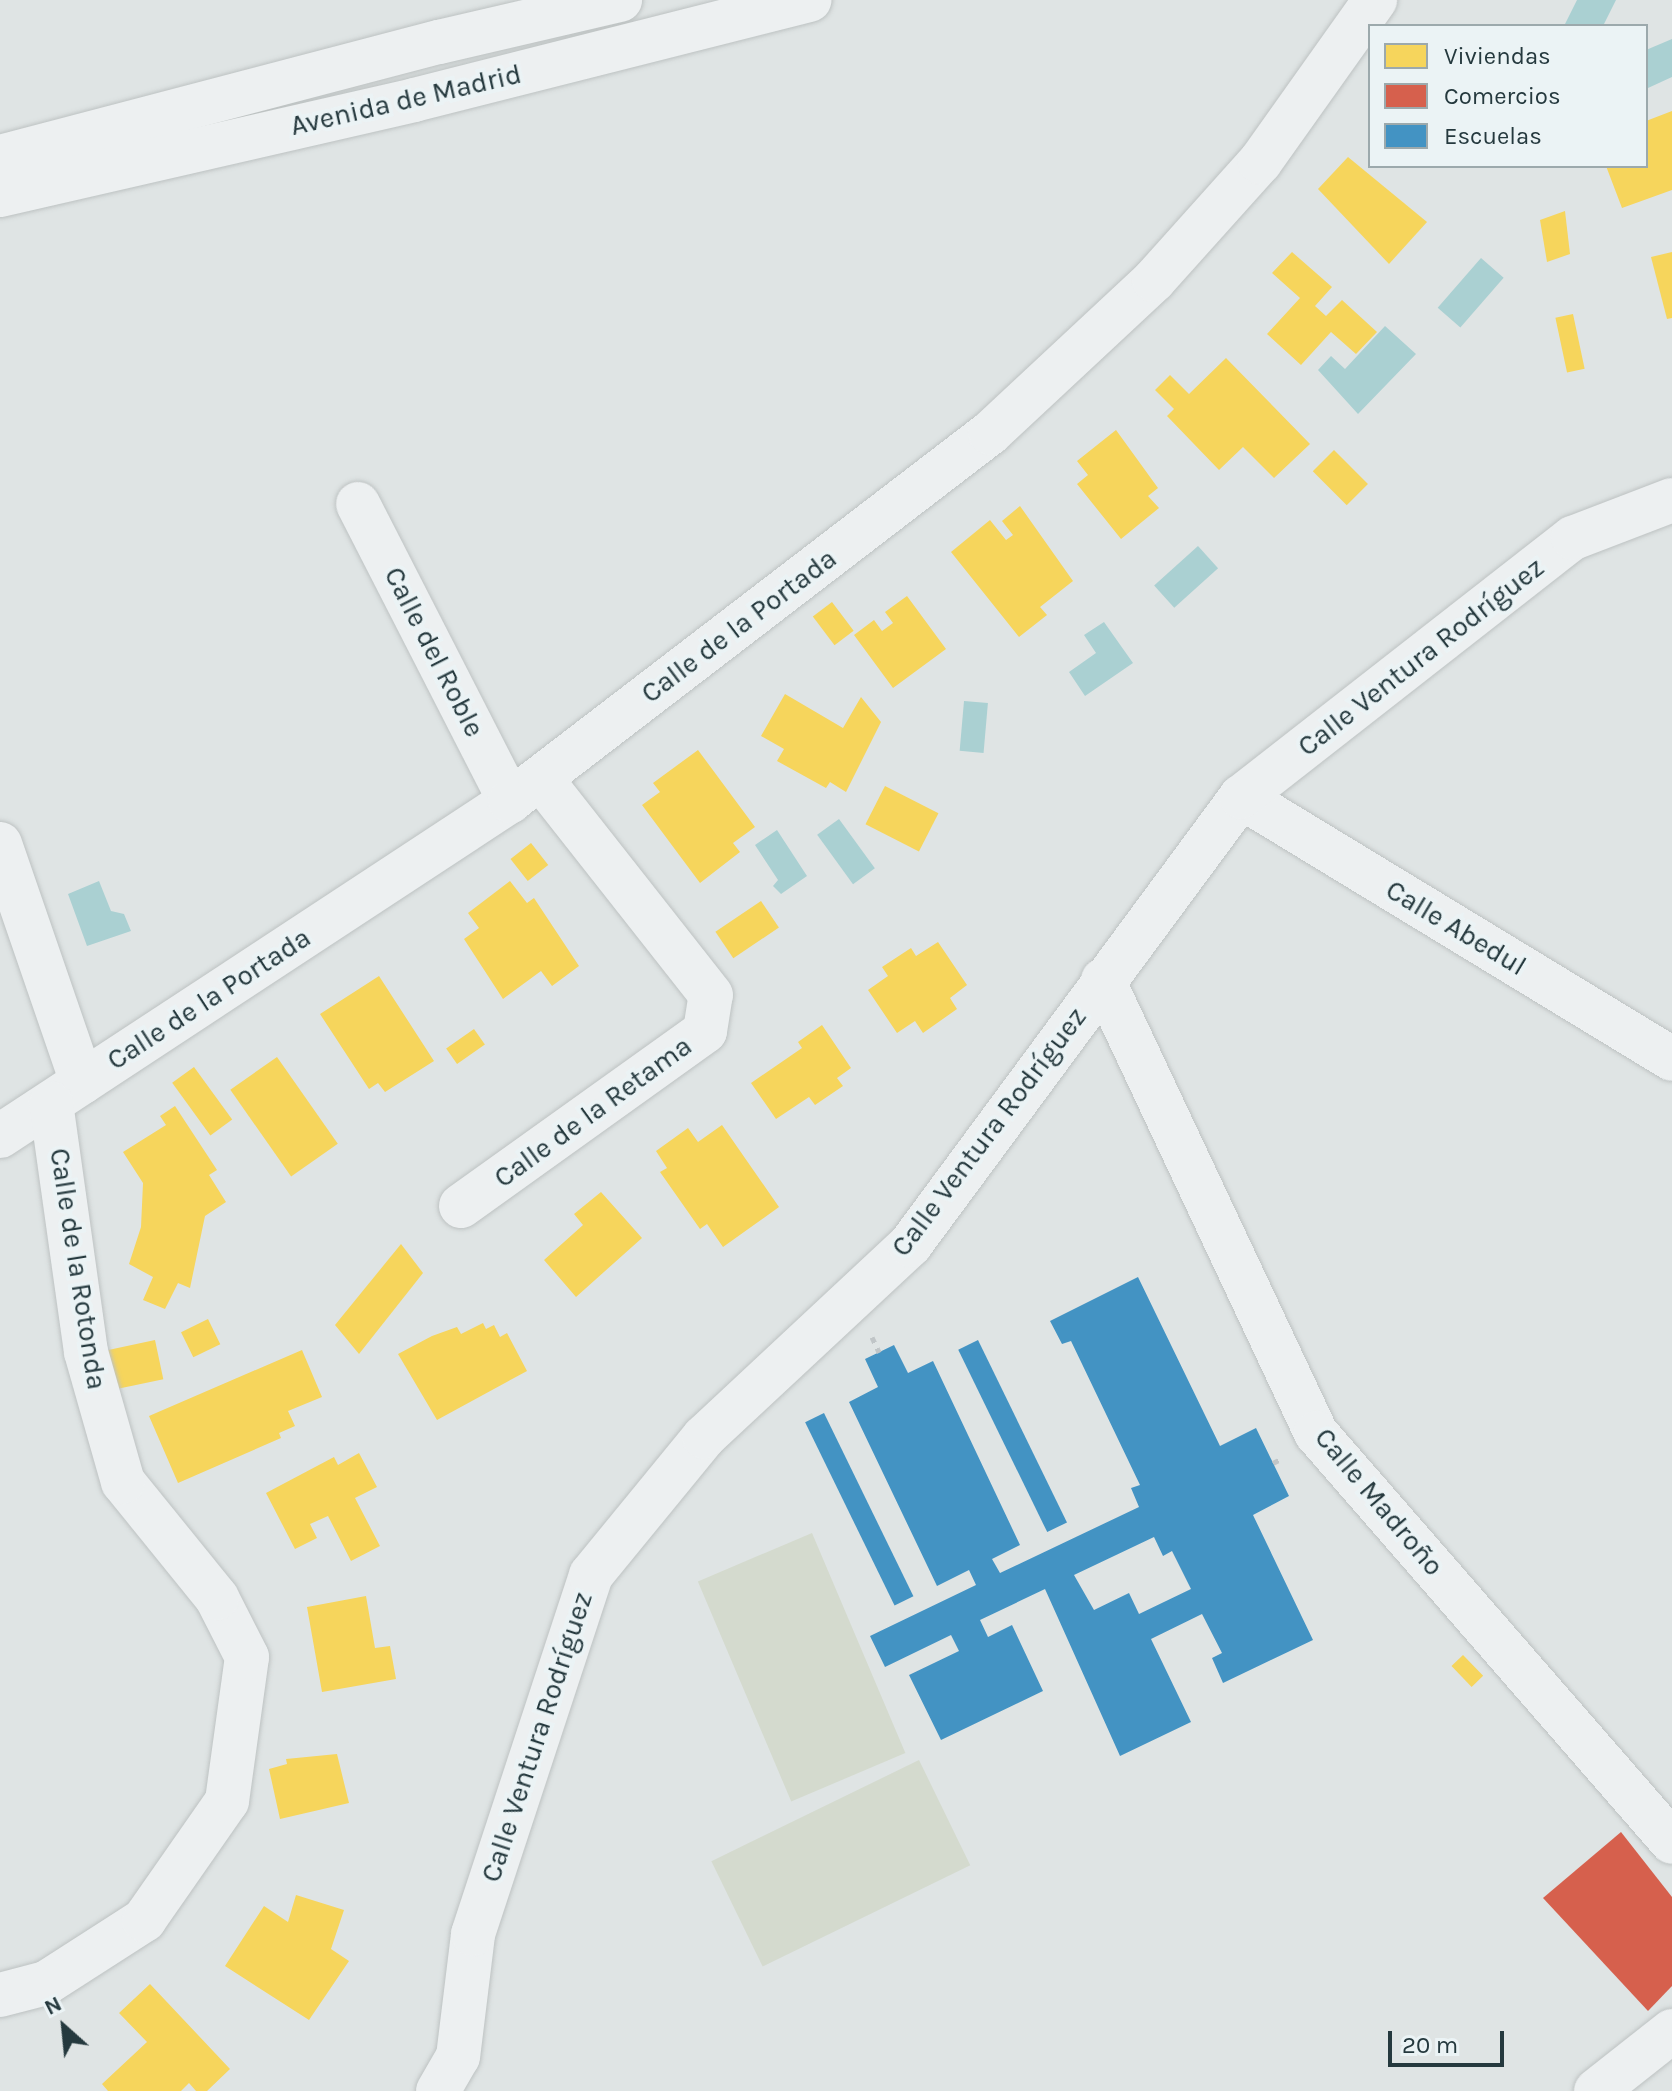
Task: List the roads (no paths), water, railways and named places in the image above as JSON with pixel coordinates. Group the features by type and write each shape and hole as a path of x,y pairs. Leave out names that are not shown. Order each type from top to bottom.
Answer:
{"street":[{"name":"Avenida de Madrid","path":"0,157 439,42 620,0"},
{"name":"Avenida de Madrid","path":"0,195 414,100 810,0"},
{"name":"Calle de la Portada","path":"0,1136 525,789 1001,423 1154,280 1239,185 1375,0"},
{"name":"Calle Ventura Rodríguez","path":"438,2091 458,2057 473,1934 591,1575 704,1437 910,1245 1241,797 1573,538 1672,500"},
{"name":"Calle del Roble","path":"358,504 525,789"},
{"name":"Calle de la Retama","path":"461,1206 705,1031 711,995 525,789"},
{"name":"Calle Abedul","path":"1241,797 1672,1059"},
{"name":"Calle de la Rotonda","path":"0,844 67,1093 86,1352 123,1482 217,1598 247,1657 227,1801 144,1920 46,1983 0,1995"},
{"name":"Calle Madroño","path":"1103,980 1316,1433 1672,1842"},
{"path":"1596,2091 1672,2031"}],"water":[{"path":"1577,0 1616,0 1604,24 1565,24"},
{"path":"1672,39 1672,77 1648,88 1648,49"},
{"path":"1481,258 1504,278 1460,327 1438,308"},
{"path":"1385,326 1416,354 1358,414 1318,370 1331,356 1345,369"},
{"path":"1198,546 1218,568 1174,608 1154,585"},
{"path":"1104,622 1133,663 1085,696 1069,672 1096,653 1084,635"},
{"path":"964,701 988,703 984,753 960,751"},
{"path":"839,819 875,868 853,884 817,835"},
{"path":"777,830 807,876 781,894 773,886 778,880 755,845"},
{"path":"99,881 111,911 124,914 131,931 87,946 68,894"}]}
